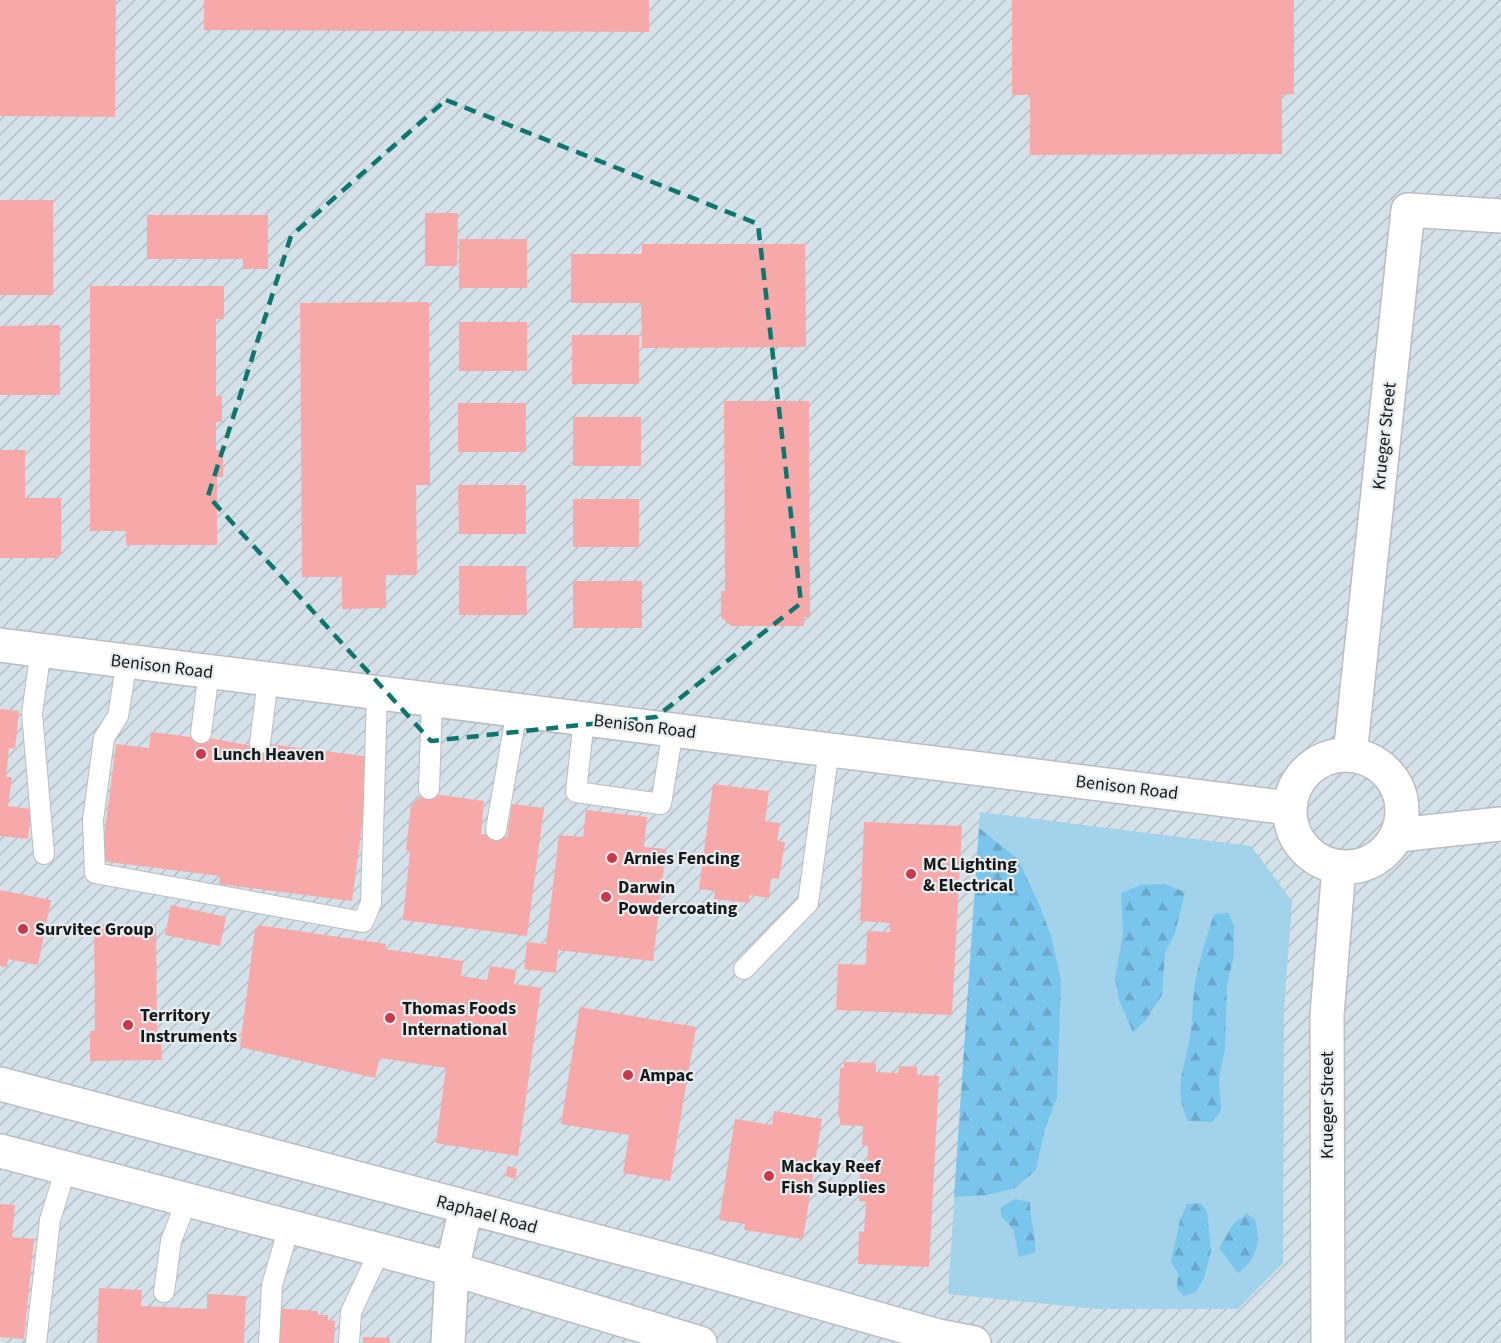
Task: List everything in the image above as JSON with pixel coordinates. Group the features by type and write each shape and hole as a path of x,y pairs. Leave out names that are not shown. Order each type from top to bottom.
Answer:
{"street":[{"name":"Krueger Street","path":"1350,755 1408,210 1501,216"},
{"name":"Benison Road","path":"0,645 1289,808"},
{"path":"1350,755 1368,759 1383,768 1395,783 1402,800 1404,818 1398,835 1387,850 1374,861 1357,867 1339,867 1322,863 1308,853 1297,840 1291,824 1289,808 1293,790 1302,775 1316,763 1332,756 1350,755"},
{"path":"1402,800 1496,824"},
{"path":"1398,835 1496,824"},
{"name":"Krueger Street","path":"1328,1343 1326,1015 1339,867"},
{"name":"Raphael Road","path":"0,1084 466,1209 705,1270 938,1336 974,1343"},
{"path":"0,1151 452,1269 700,1343"},
{"path":"447,1343 452,1269 466,1209"}],"lane":[{"path":"41,650 32,713 44,854"},
{"path":"127,661 118,716 104,738 93,820 95,873 363,922 371,903 377,693"},
{"path":"201,733 209,672"},
{"path":"261,743 268,679"},
{"path":"429,789 432,700"},
{"path":"496,830 517,710"},
{"path":"584,719 576,792 661,804 674,730"},
{"path":"744,969 808,903 829,749"},
{"path":"36,1343 50,1220 66,1168"},
{"path":"164,1292 171,1241 187,1200"},
{"path":"269,1343 272,1284 289,1227"},
{"path":"349,1343 351,1312 380,1250"}],"highlighted area":[{"path":"446,100 758,224 801,603 656,717 431,741 208,496 291,236"}],"shaded area":[{"path":"0,0 1501,0 1501,1343 0,1343"},
{"path":"980,812 1251,846 1292,901 1284,1010 1283,1263 1238,1309 1097,1309 948,1294"}],"green space":[{"path":"979,828 1018,859 1051,936 1061,980 1057,1097 1044,1132 1036,1170 1015,1188 987,1195 954,1197"},
{"path":"1164,884 1185,892 1175,933 1165,953 1162,995 1145,1021 1133,1032 1119,1000 1115,978 1123,933 1121,893 1141,885"},
{"path":"1228,913 1234,926 1234,955 1227,985 1225,1049 1219,1077 1221,1111 1212,1122 1188,1121 1183,1109 1180,1088 1191,1030 1196,980 1202,951 1214,914"},
{"path":"1015,1199 1030,1202 1035,1239 1035,1252 1019,1257 1013,1229 1001,1216 1001,1207"},
{"path":"1200,1203 1207,1211 1211,1251 1204,1278 1196,1292 1184,1296 1177,1288 1178,1273 1171,1262 1180,1220 1187,1204"},
{"path":"1247,1214 1255,1220 1257,1228 1256,1250 1250,1262 1238,1273 1219,1248 1234,1223"}],"building":[{"path":"0,0 116,0 115,117 0,116"},
{"path":"204,0 649,0 649,32 204,30"},
{"path":"1012,0 1294,0 1294,94 1282,95 1282,154 1030,155 1030,95 1012,95"},
{"path":"0,200 53,200 53,295 0,295"},
{"path":"425,213 458,213 457,266 425,266"},
{"path":"147,215 268,215 268,269 243,269 243,259 147,259"},
{"path":"459,239 527,239 527,288 459,288"},
{"path":"642,244 805,244 806,347 642,348 641,303 571,303 571,254 642,254"},
{"path":"90,286 224,286 224,319 216,319 216,396 222,396 222,422 216,422 216,450 223,450 223,477 217,477 217,545 126,545 126,531 90,531"},
{"path":"429,302 430,485 416,485 417,575 386,575 386,608 342,609 342,577 302,577 300,303"},
{"path":"459,322 527,322 527,371 459,371"},
{"path":"60,325 60,395 0,395 0,326"},
{"path":"572,335 639,335 639,384 572,384"},
{"path":"724,401 809,401 810,617 804,617 804,626 731,626 721,617 721,591 725,591"},
{"path":"458,403 526,403 526,452 458,452"},
{"path":"573,417 641,417 641,466 573,466"},
{"path":"0,450 25,450 25,498 61,498 61,555 57,555 57,558 0,558"},
{"path":"458,485 526,485 526,534 459,534"},
{"path":"573,499 639,499 639,547 573,547"},
{"path":"459,566 526,566 527,615 459,615"},
{"path":"573,581 642,581 642,628 573,628"},
{"path":"0,709 19,711 15,749 9,748 6,777 12,777 8,806 31,809 28,839 0,836"},
{"path":"151,732 192,737 191,740 209,742 209,738 268,749 269,744 371,757 352,901 219,884 220,876 101,861 116,744 149,748"},
{"path":"713,784 769,791 765,821 780,823 777,841 785,842 779,879 771,878 769,898 749,895 750,903 714,899 715,891 699,889"},
{"path":"425,793 484,801 481,834 507,837 512,804 544,808 527,936 403,920 410,851 406,850 411,805"},
{"name":"Darwin Powdercoating","path":"586,810 647,817 644,847 666,849 653,961 558,950 556,973 524,969 527,942 546,944 559,835 583,837"},
{"name":"MC Lighting & Electrical","path":"864,822 962,826 952,1015 836,1010 838,964 866,965 867,931 890,932 890,923 860,921"},
{"name":"Survitec Group","path":"0,890 51,900 38,965 8,959 7,967 0,966"},
{"path":"171,905 226,917 220,946 165,935"},
{"path":"156,924 157,1031 161,1031 162,1060 90,1061 90,1031 95,1031 94,925"},
{"name":"Thomas Foods International","path":"258,925 386,944 385,949 463,961 461,976 487,980 490,966 516,970 514,984 541,988 518,1156 436,1143 446,1068 380,1058 375,1078 240,1047 255,929 258,929"},
{"name":"Ampac","path":"580,1007 696,1027 670,1181 623,1173 629,1135 561,1124"},
{"path":"844,1062 876,1063 876,1072 898,1073 899,1066 917,1067 917,1075 939,1076 929,1267 858,1264 859,1231 864,1232 866,1202 859,1201 860,1172 867,1172 868,1146 862,1145 863,1126 840,1125 840,1117 838,1117 840,1068 844,1068"},
{"name":"Mackay Reef Fish Supplies","path":"774,1111 822,1119 803,1239 744,1230 745,1224 719,1220 735,1119 772,1125"},
{"path":"508,1166 517,1169 515,1179 505,1176"},
{"path":"0,1204 15,1205 12,1237 34,1239 24,1339 0,1337"},
{"path":"99,1288 142,1290 141,1306 207,1309 207,1294 246,1296 244,1343 97,1343"},
{"path":"274,1308 318,1311 318,1315 328,1315 328,1320 335,1321 334,1343 272,1343"},
{"path":"363,1337 390,1338 390,1343 363,1343"}],"place":[{"name":"Lunch Heaven","path":"201,754"},
{"name":"Arnies Fencing","path":"612,858"},
{"name":"MC Lighting & Electrical","path":"911,874"},
{"name":"Darwin Powdercoating","path":"606,897"},
{"name":"Survitec Group","path":"23,929"},
{"name":"Thomas Foods International","path":"390,1018"},
{"name":"Territory Instruments","path":"128,1025"},
{"name":"Ampac","path":"628,1075"},
{"name":"Mackay Reef Fish Supplies","path":"769,1176"}]}
